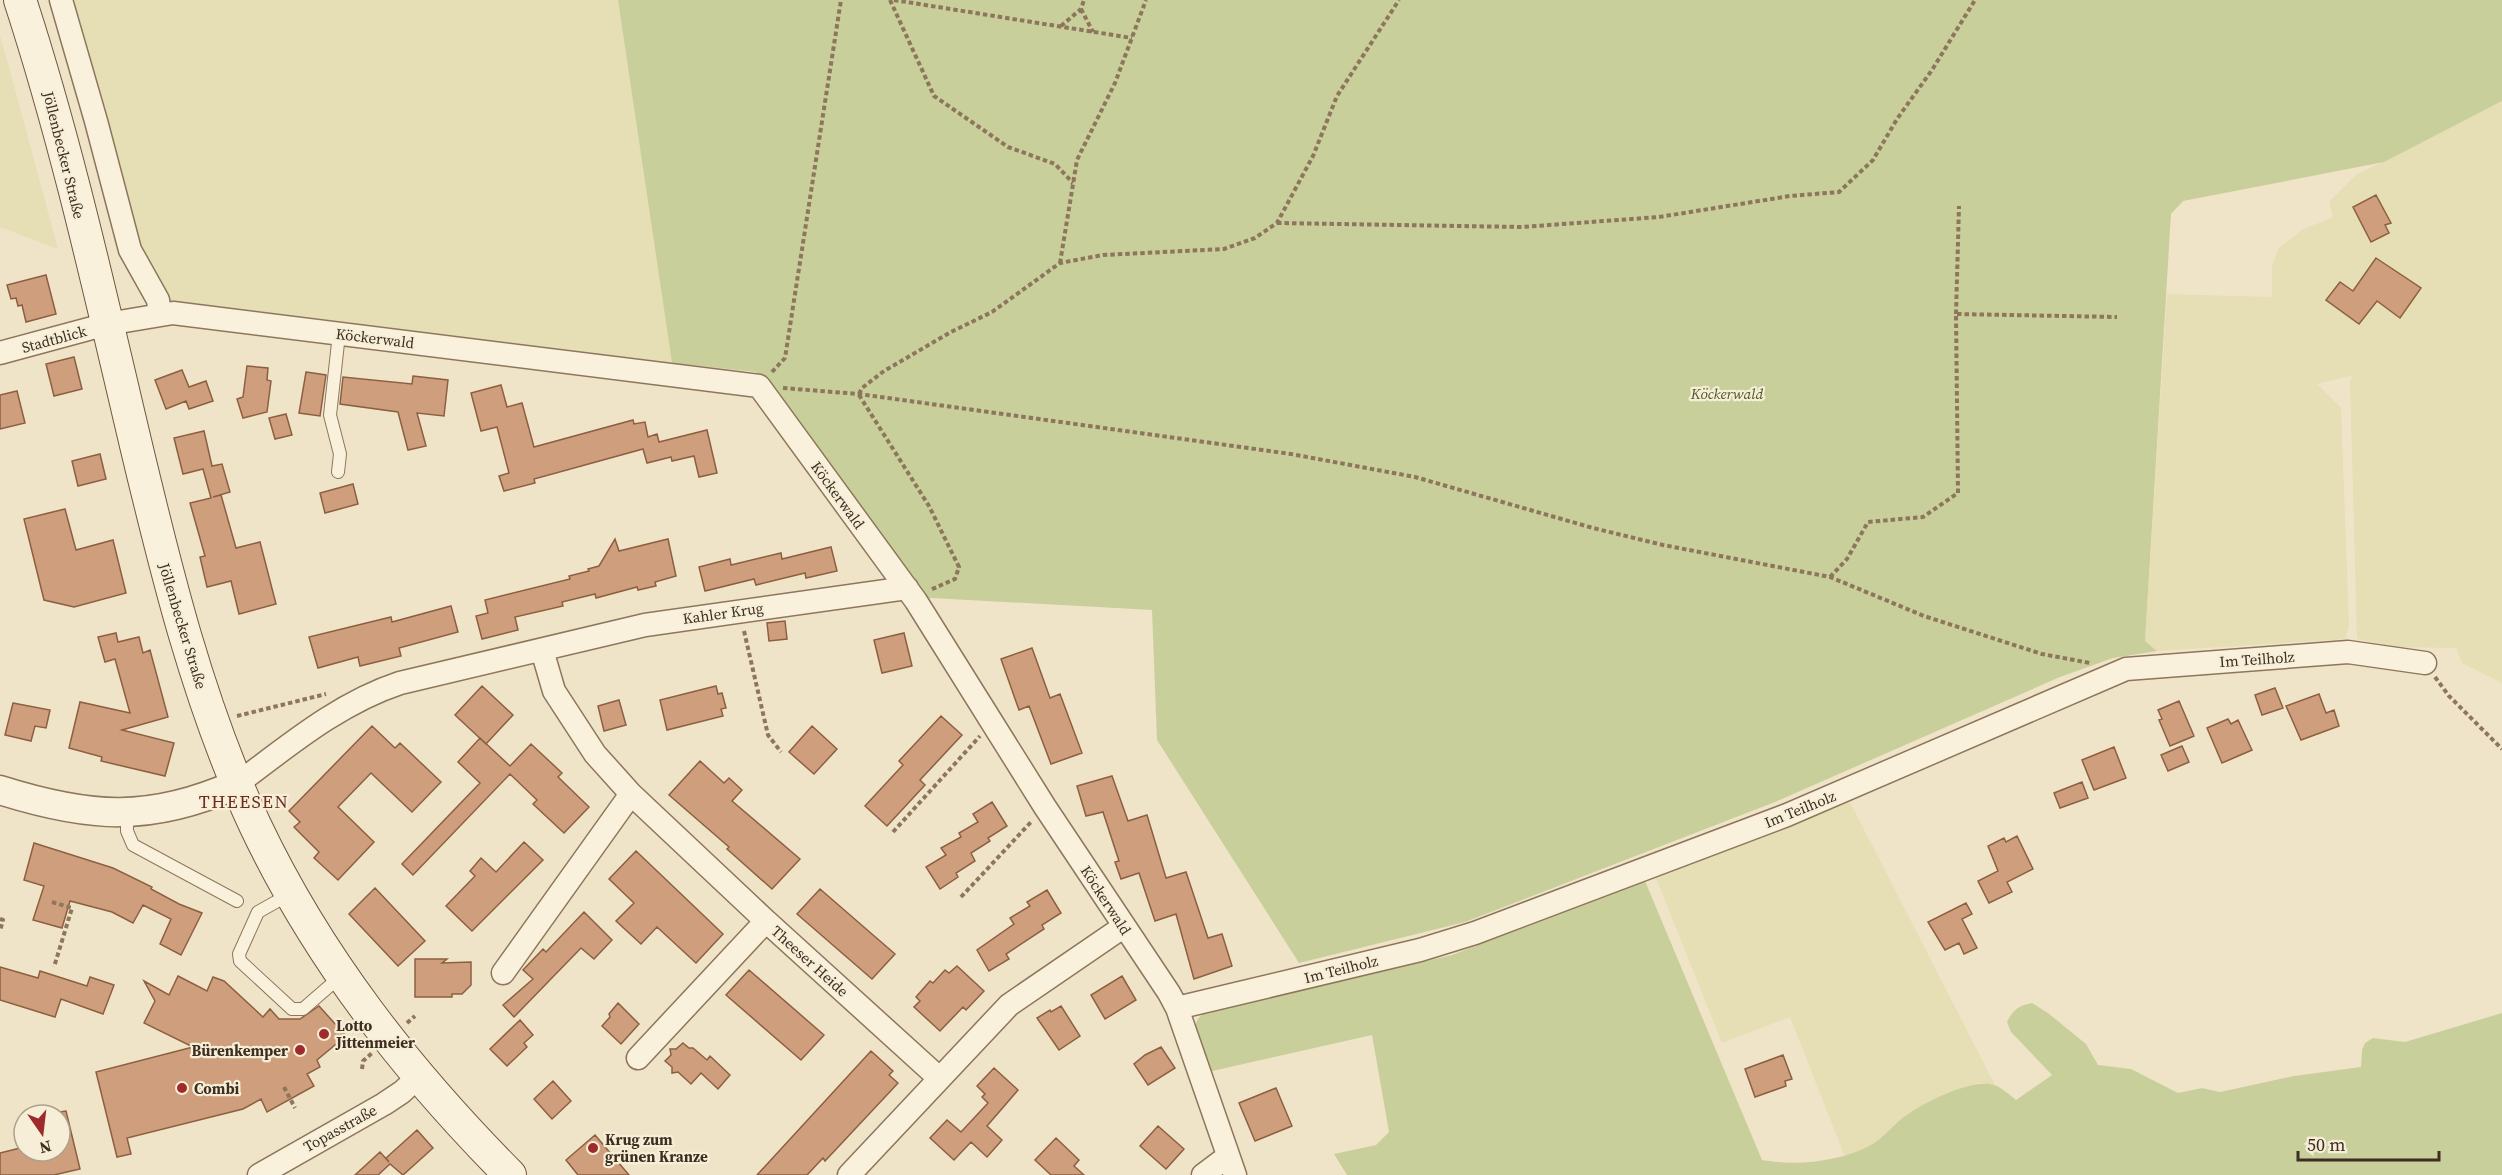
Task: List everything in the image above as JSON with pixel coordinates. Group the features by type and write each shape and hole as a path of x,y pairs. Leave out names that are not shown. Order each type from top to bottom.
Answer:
{"main road":[{"name":"Jöllenbecker Straße","path":"20,0 41,65 107,324 165,566 194,668 237,784 260,835 291,893 340,976 418,1077 510,1175"}],"street":[{"path":"61,0 130,250 158,300 160,315"},
{"name":"Köckerwald","path":"107,324 173,314 759,386 910,592 1045,807 1177,1008 1231,1166"},
{"name":"Stadtblick","path":"0,353 107,324"},
{"name":"Kahler Krug","path":"237,784 324,721 365,696 400,683 645,625 741,611 910,592"},
{"path":"542,650 554,691 561,705 595,754 631,794 766,921"},
{"name":"Im Teilholz","path":"1177,1008 1420,950 1475,933 1787,815 2126,669 2348,652 2425,663"},
{"path":"0,790 27,799 81,810 127,813 178,806 205,798 237,784"},
{"path":"503,973 631,794"},
{"name":"Theeser Heide","path":"638,1058 766,921 939,1078"},
{"path":"849,1175 939,1078 1018,998 1123,927"},
{"name":"Topasstraße","path":"259,1175 384,1104 418,1077"},
{"path":"1203,1175 1231,1166"}],"lane":[{"path":"338,472 340,454 330,415 339,334"},
{"path":"127,813 127,831 134,845 237,901"},
{"path":"291,893 258,912 239,954 240,961 292,1009 303,1009 340,976"}],"path":[{"path":"759,386 785,358 841,0"},
{"path":"892,0 1132,38"},
{"path":"892,0 934,96 1008,147 1054,165 1074,183"},
{"path":"1060,26 1081,9 1084,0"},
{"path":"1060,263 1077,160 1115,83 1146,0"},
{"path":"859,394 862,388 884,371 951,332 992,312 1060,263 1103,255 1224,249 1255,238 1277,223 1313,156 1336,96 1399,0"},
{"path":"1277,223 1522,227 1659,216 1790,196 1839,192 1873,160 1897,119 1932,70 1975,0"},
{"path":"1081,9 1093,32"},
{"path":"1830,577 1847,559 1868,522 1923,516 1958,493 1956,314 1959,207"},
{"path":"1956,314 2116,317"},
{"path":"759,386 859,394 1291,454 1415,477 1593,528 1830,577 1924,616 2042,654 2126,669"},
{"path":"859,394 929,506 959,567 955,579 910,592"},
{"path":"741,611 750,664 768,735 781,752"},
{"path":"2425,663 2449,696 2502,749"},
{"path":"213,722 329,694"},
{"path":"893,832 993,723"},
{"path":"961,897 1045,807"},
{"path":"52,902 72,908 54,966"},
{"path":"0,919 3,920 0,931"},
{"path":"284,1087 295,1108"}],"shaded area":[{"path":"70,0 618,0 672,363 171,301 128,222 107,116"},
{"path":"0,36 8,63 58,249 0,227"},
{"path":"2502,101 2502,683 2462,663 2456,648 2396,647 2357,639 2350,381 2354,375 2317,384 2341,408 2349,626 2345,639 2157,651 2145,641 2167,294 2272,297 2272,266 2279,248 2302,230 2333,217 2329,202 2356,175"},
{"path":"1850,802 1995,1085 1979,1083 1907,1114 1893,1130 1871,1145 1845,1157 1790,1017 1722,1043 1656,878"}],"green space":[{"name":"Köckerwald","path":"618,0 2502,0 2502,101 2384,162 2183,201 2171,214 2145,641 2157,651 2113,658 2060,677 1775,802 1465,922 1299,963 1157,740 1152,610 913,597 756,372 672,363"},
{"path":"1645,881 1762,1160 1789,1163 1844,1156 1869,1146 1916,1109 1950,1092 1974,1085 1994,1085 2016,1100 2052,1075 2011,1032 2007,1022 2017,1009 2032,1003 2086,1044 2098,1065 2131,1069 2178,1093 2202,1088 2220,1092 2294,1076 2361,1067 2362,1050 2365,1043 2373,1038 2405,1042 2502,1013 2502,1175 1347,1175 1334,1154 1376,1145 1389,1132 1372,1035 1208,1072 1199,1050 1195,1026 1203,1014 1452,955"}],"building":[{"path":"2376,195 2391,223 2385,225 2389,233 2371,242 2353,207"},
{"path":"2376,258 2421,288 2400,318 2377,301 2359,324 2326,300 2340,282 2353,291"},
{"path":"46,275 56,314 26,322 22,305 18,306 16,298 11,299 7,285"},
{"path":"74,357 82,389 54,396 46,364"},
{"path":"247,366 268,368 267,380 271,381 267,412 243,418 237,399 243,397"},
{"path":"182,370 189,387 206,381 213,401 189,409 186,401 166,409 155,380"},
{"path":"306,372 326,375 320,416 299,413"},
{"path":"413,376 448,380 444,416 417,413 426,446 408,450 398,412 340,404 343,377 412,384"},
{"path":"501,385 507,407 522,403 534,447 633,420 634,424 645,422 648,437 657,434 659,442 707,430 717,473 699,477 694,456 672,461 671,457 647,463 643,449 534,479 535,483 504,491 499,476 509,473 497,427 481,431 471,393"},
{"path":"17,391 25,423 0,429 0,395"},
{"path":"286,414 292,435 275,439 269,418"},
{"path":"204,431 212,466 222,464 230,492 213,497 221,495 236,548 260,542 276,604 239,614 231,581 207,587 200,557 205,556 190,503 211,498 203,469 183,474 174,438"},
{"path":"100,454 106,479 78,486 72,461"},
{"path":"353,484 358,504 325,513 320,493"},
{"path":"65,509 76,550 113,540 126,593 74,607 44,600 24,519"},
{"path":"615,539 619,551 668,539 676,576 655,582 656,586 638,590 637,587 596,598 595,594 562,602 563,606 515,617 518,630 482,639 476,616 488,613 485,600 570,579 569,576 589,571 588,569 599,566"},
{"path":"831,547 837,571 806,578 805,573 756,585 754,579 705,591 699,567 730,559 731,565 781,553 782,559"},
{"path":"451,606 458,632 399,648 401,656 360,666 358,657 318,668 309,637 391,617 392,622"},
{"path":"785,621 787,639 769,641 767,623"},
{"path":"116,633 118,642 139,637 143,653 150,650 168,717 122,730 174,743 165,776 101,761 102,757 69,748 80,702 130,713 115,659 105,662 98,637"},
{"path":"904,633 912,666 882,673 874,640"},
{"path":"1032,648 1050,698 1060,694 1082,753 1051,764 1029,706 1019,710 1001,659"},
{"path":"482,686 513,715 486,744 455,715"},
{"path":"716,686 718,694 722,693 726,708 721,709 723,716 667,730 660,700"},
{"path":"2275,688 2283,708 2262,715 2255,695"},
{"path":"2319,694 2326,713 2334,710 2339,726 2301,740 2286,706"},
{"path":"619,700 626,725 604,731 598,706"},
{"path":"2179,701 2194,736 2170,746 2159,720 2162,719 2158,710"},
{"path":"13,703 50,710 46,728 35,726 31,741 5,735"},
{"path":"941,716 962,735 920,780 925,785 887,826 865,806 903,765 899,761"},
{"path":"2228,719 2231,724 2238,720 2252,750 2222,763 2207,728"},
{"path":"372,726 395,748 400,743 441,782 412,812 371,773 338,807 374,842 338,880 314,858 319,852 294,827 300,822 289,811"},
{"path":"812,726 837,749 814,774 789,752"},
{"path":"480,738 510,766 531,744 562,773 558,777 589,807 564,833 533,804 537,800 510,774 413,875 402,864 480,783 458,762"},
{"path":"2182,746 2189,762 2168,771 2161,755"},
{"path":"2114,747 2126,778 2094,790 2082,760"},
{"path":"700,761 724,783 729,778 742,790 732,801 800,859 772,889 727,849 729,847 669,795"},
{"path":"1112,776 1128,821 1147,815 1166,878 1186,872 1208,938 1222,934 1232,966 1194,979 1176,914 1155,921 1139,873 1121,879 1115,862 1119,861 1103,812 1086,816 1077,786"},
{"path":"2082,782 2088,798 2060,808 2054,793"},
{"path":"992,802 1007,826 988,838 990,841 971,853 975,861 956,873 958,877 940,889 926,867 946,855 941,848 961,837 959,833 978,822 973,814"},
{"path":"2017,836 2033,869 2007,882 2012,892 1989,903 1978,881 1998,871 1988,846 2004,838 2006,842"},
{"path":"524,842 543,860 472,931 446,906 475,876 470,871 481,858 496,872"},
{"path":"34,843 113,868 152,887 151,889 179,904 202,913 181,955 160,944 171,919 143,905 133,923 112,912 70,901 62,928 33,920 44,886 24,880"},
{"path":"636,851 723,934 696,963 657,927 641,944 616,921 634,903 609,879"},
{"path":"375,888 425,941 398,966 349,914"},
{"path":"820,889 895,954 872,979 797,914"},
{"path":"1047,890 1061,913 1042,925 1044,929 1006,954 1009,959 989,971 977,950 1014,924 1010,918 1030,906 1027,902"},
{"path":"1966,903 1972,914 1962,919 1977,948 1964,954 1959,943 1945,950 1928,922"},
{"path":"584,912 612,940 594,959 581,948 514,1017 503,1005 533,979 523,970 543,949 546,952"},
{"path":"415,959 447,959 442,963 471,962 471,985 462,994 452,994 452,997 415,997"},
{"path":"957,966 984,991 966,1010 963,1007 940,1031 914,1007 920,1001 916,997 930,981 933,983 945,970 949,973"},
{"path":"0,967 38,978 40,971 87,986 90,977 114,985 103,1014 61,999 55,1017 0,1000"},
{"path":"749,970 824,1035 801,1060 726,995"},
{"path":"178,976 207,991 213,977 224,981 263,1017 270,1009 279,1019 300,1019 319,1006 346,1036 317,1060 320,1067 307,1074 314,1086 267,1112 261,1099 243,1109 127,1138 131,1154 117,1157 96,1072 193,1047 144,1023 155,1001 144,981 169,995"},
{"path":"1122,976 1136,1000 1105,1019 1091,995"},
{"path":"618,1003 639,1024 621,1044 602,1026"},
{"path":"1061,1006 1080,1036 1059,1050 1037,1018"},
{"path":"520,1020 533,1035 524,1043 527,1047 507,1066 490,1049"},
{"path":"683,1043 707,1060 710,1056 730,1075 718,1089 701,1073 691,1084 678,1072 672,1073 672,1067 665,1061 671,1055 670,1049 676,1049"},
{"path":"1161,1047 1175,1068 1148,1085 1134,1064"},
{"path":"871,1051 893,1071 889,1075 898,1083 825,1161 823,1158 807,1175 757,1175"},
{"path":"1783,1055 1792,1079 1785,1081 1786,1086 1755,1097 1745,1069"},
{"path":"994,1068 1018,1090 987,1126 1002,1140 987,1157 971,1142 954,1160 930,1138 947,1120 961,1132 988,1103 982,1097 985,1094 977,1086"},
{"path":"553,1081 571,1101 552,1119 534,1099"},
{"path":"1276,1088 1292,1126 1255,1141 1239,1103"},
{"path":"1158,1126 1184,1149 1166,1169 1140,1146"},
{"path":"417,1130 433,1148 403,1175 390,1164 378,1175 355,1175 380,1152 389,1162 386,1158"},
{"name":"Krug zum grünen Kranze","path":"595,1135 629,1175 578,1175 566,1160"},
{"path":"72,1136 80,1169 54,1175 0,1175 0,1153 12,1150 12,1163 72,1163"},
{"path":"1056,1138 1079,1160 1074,1166 1084,1175 1051,1175 1035,1160"}],"place":[{"name":"Lotto Jittenmeier","path":"324,1034"},
{"name":"Bürenkemper","path":"300,1050"},
{"name":"Combi","path":"182,1088"},
{"name":"Krug zum grünen Kranze","path":"593,1148"}],"district":[{"name":"THEESEN","path":"244,801"}]}
